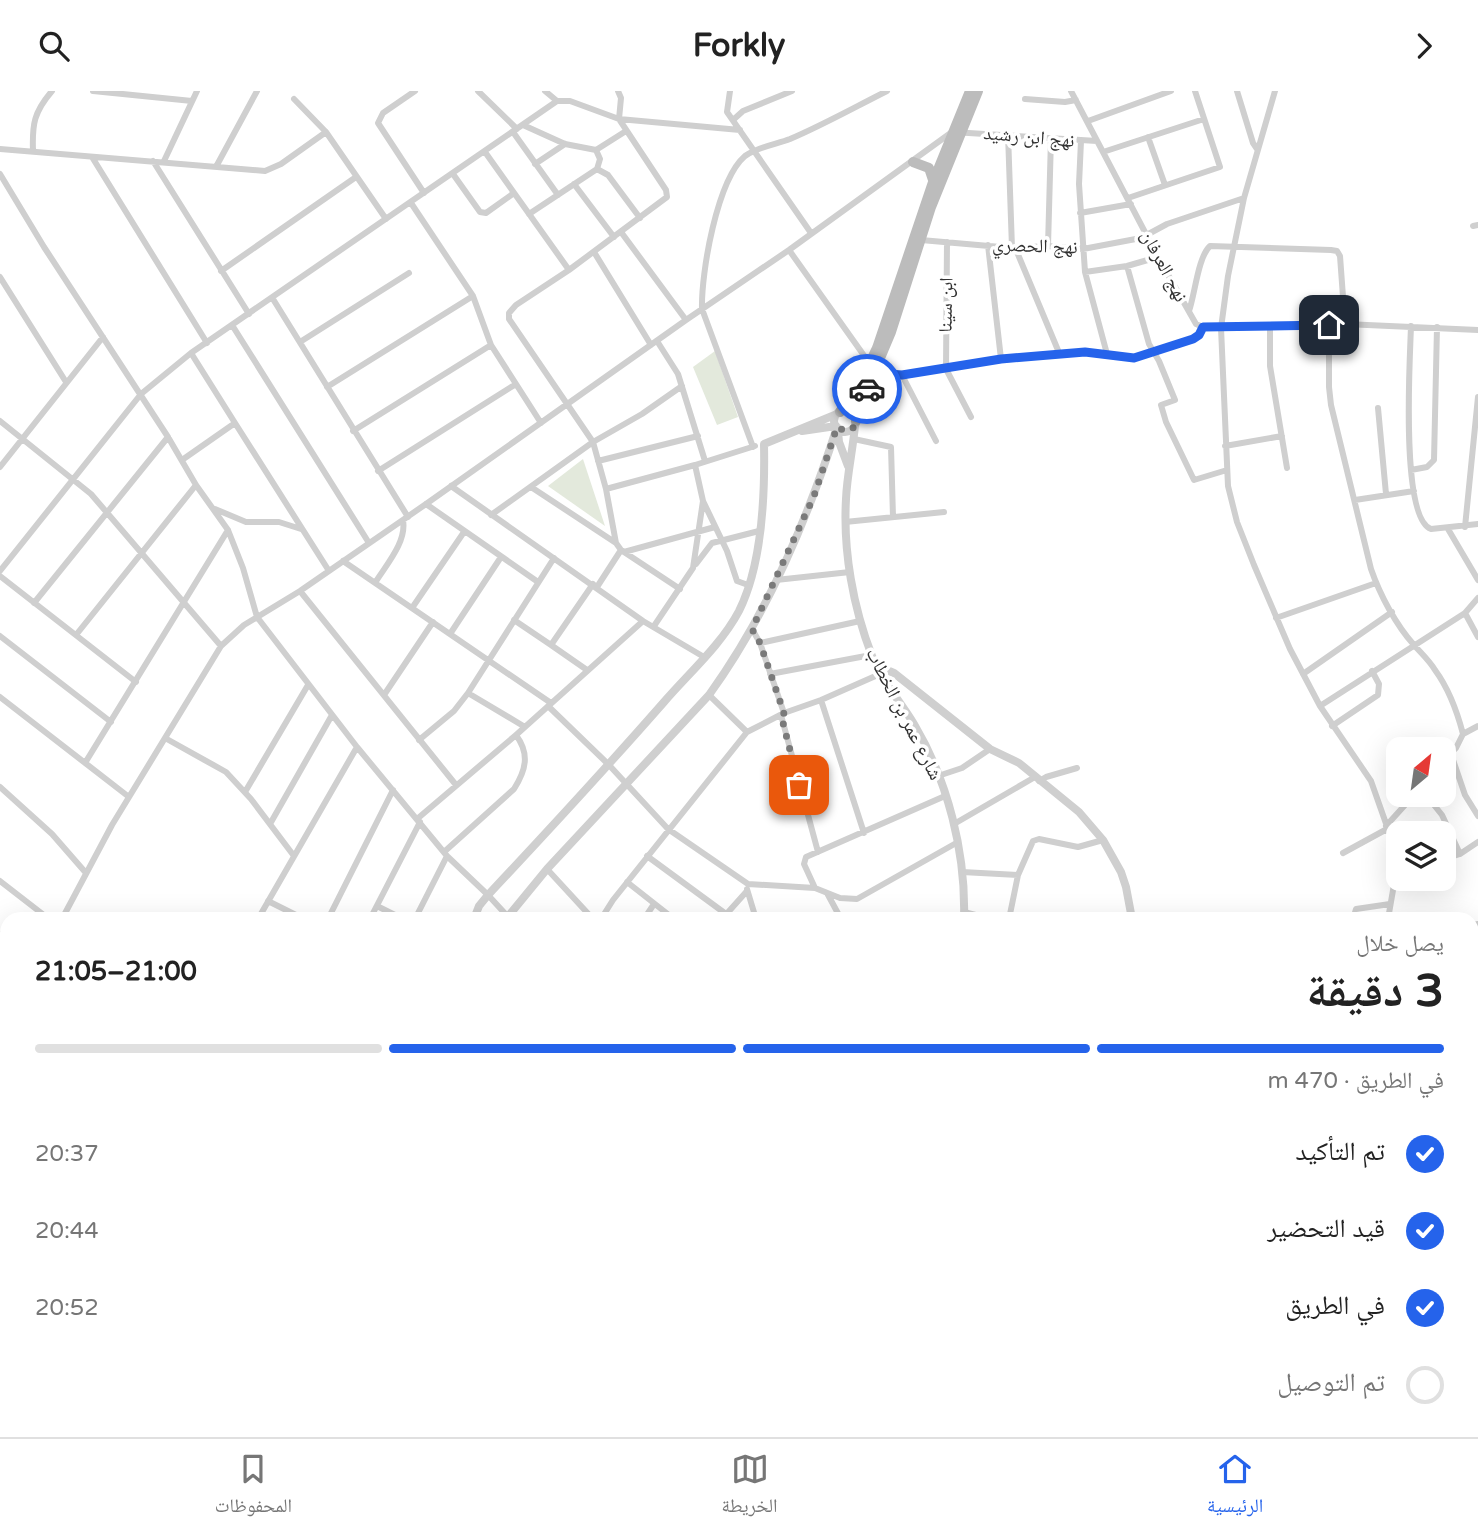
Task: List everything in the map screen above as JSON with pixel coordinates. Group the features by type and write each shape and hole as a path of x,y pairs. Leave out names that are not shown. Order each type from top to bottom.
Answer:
{"main road":[{"path":"838,413 872,368 921,240 970,91"},
{"path":"856,423 933,182 978,91"},
{"path":"913,162 929,168 934,176 933,182"}],"street":[{"path":"33,151 33,124 36,114 52,91"},
{"path":"93,91 192,101"},
{"path":"164,161 197,91"},
{"path":"217,165 257,91"},
{"path":"415,91 383,113 378,123 424,193"},
{"path":"478,91 518,129 536,164 558,195"},
{"path":"545,91 557,101"},
{"path":"618,91 621,98 619,119 667,194 664,201 512,309 509,319 593,442 620,548"},
{"path":"730,91 727,112 811,233"},
{"path":"733,120 743,111 792,91"},
{"path":"753,447 702,309 708,254 726,188 738,163 749,153 813,129 887,91"},
{"name":"نهج العرفان","path":"1071,91 1158,257 1196,324 1203,327"},
{"path":"1088,121 1171,91"},
{"path":"1080,213 1129,201 1165,185 1220,167 1195,91"},
{"path":"1237,91 1257,149"},
{"path":"1275,91 1244,198 1221,328 1228,486 1237,522 1276,618 1320,706 1371,781 1386,824"},
{"path":"294,99 326,132 386,219"},
{"path":"1025,99 1065,102 1076,100"},
{"path":"0,571 141,394 191,353 274,299 557,101 570,101 619,119 740,130"},
{"path":"1103,152 1204,119"},
{"path":"518,129 565,144 596,149 626,131"},
{"path":"66,912 129,797 221,646 244,625 406,518 957,131"},
{"name":"نهج ابن رشيد","path":"957,131 1097,141"},
{"path":"0,149 217,165 256,171 272,169 326,132"},
{"path":"1008,134 1012,248 1017,252 1060,355"},
{"path":"1148,137 1165,185"},
{"path":"1048,246 1051,138"},
{"path":"1081,141 1080,213 1085,272 1107,354"},
{"path":"536,164 565,144"},
{"path":"529,214 597,169 600,159 596,149"},
{"path":"485,152 569,270"},
{"path":"92,157 207,343"},
{"path":"153,161 249,314"},
{"path":"597,169 608,176 640,218"},
{"path":"0,174 196,485 228,530 243,568 257,617 357,747 446,854 503,912"},
{"path":"453,174 480,212 486,212 514,193"},
{"path":"221,271 356,177"},
{"path":"575,184 614,237"},
{"name":"نهج الحصري","path":"921,240 1012,248 1048,246 1083,249 1148,235 1167,224 1244,198"},
{"path":"411,203 473,296 491,345 541,423"},
{"path":"621,232 686,320"},
{"name":"ابن سينا","path":"946,369 947,242"},
{"path":"988,245 1001,359"},
{"path":"1189,311 1204,252 1210,246 1337,251 1340,256 1345,324"},
{"path":"789,250 872,368 902,375 1001,359 1085,352 1134,358 1193,339 1203,327 1345,324 1478,330"},
{"path":"594,252 654,343 678,374 705,461"},
{"path":"1085,272 1127,266 1158,257"},
{"path":"1127,266 1137,309 1175,400 1161,405 1166,422 1195,480 1227,470"},
{"path":"300,342 409,273"},
{"path":"0,277 66,382"},
{"path":"327,387 473,296"},
{"path":"274,299 406,518 400,543 375,583"},
{"path":"232,325 369,543"},
{"path":"1329,325 1331,405 1376,583 1413,645 1434,667 1444,683 1463,734"},
{"path":"1270,326 1270,366 1287,468"},
{"path":"1411,326 1408,391 1411,470 1413,491 1423,524 1431,529 1478,524"},
{"path":"1411,470 1427,467 1434,460 1437,327"},
{"path":"0,467 103,337"},
{"path":"353,431 491,345"},
{"path":"191,353 329,571"},
{"path":"946,369 971,417"},
{"path":"902,375 936,441"},
{"path":"378,471 516,384"},
{"path":"491,515 593,442 642,414 682,386"},
{"path":"1465,527 1478,397"},
{"path":"1378,408 1386,494"},
{"path":"606,489 753,447 799,431 838,413 849,411 854,415 856,423 848,431 837,427 799,431"},
{"path":"838,413 835,420 839,442 849,468"},
{"path":"0,421 91,494 221,646"},
{"path":"182,460 235,423"},
{"name":"شارع عمر بن الخطاب","path":"856,423 845,521 850,572 860,621 880,674 915,725 938,776 958,842 964,912"},
{"path":"513,912 547,869 709,695 752,629 776,580 814,496 837,427"},
{"path":"598,461 698,436"},
{"path":"1225,446 1282,436"},
{"path":"34,603 168,437"},
{"path":"854,439 891,447 893,517"},
{"path":"477,912 488,895 609,765 704,657 734,618 748,585 759,531 765,476 764,443"},
{"path":"695,465 703,501 722,540 737,581 748,585"},
{"path":"76,635 196,485"},
{"path":"451,486 643,621 704,657"},
{"path":"531,487 680,589"},
{"path":"1355,500 1413,491"},
{"path":"694,568 703,501"},
{"path":"426,504 538,582"},
{"path":"213,508 246,522 279,522 301,529"},
{"path":"845,521 944,512"},
{"path":"551,645 620,548 715,527"},
{"path":"1448,529 1478,580"},
{"path":"85,763 228,530"},
{"path":"654,626 708,547 722,540 759,531"},
{"path":"412,608 464,532"},
{"path":"450,634 501,558"},
{"path":"419,740 454,711 468,693 554,558"},
{"path":"343,561 549,705 668,829 747,887 815,888 840,898 857,899 958,842"},
{"path":"776,580 850,572"},
{"path":"0,576 136,682"},
{"path":"1276,618 1376,583"},
{"path":"300,590 456,785"},
{"path":"1320,706 1465,613 1478,598"},
{"path":"1303,674 1392,612"},
{"path":"1465,613 1478,637"},
{"path":"514,620 587,670"},
{"path":"374,912 418,820 643,621"},
{"path":"760,643 860,621"},
{"path":"384,695 433,622"},
{"path":"752,629 760,643 783,714 818,852"},
{"path":"0,636 111,722"},
{"path":"770,674 871,655"},
{"path":"875,664 894,673 990,749 1018,763 1073,806 1103,840 1121,872 1131,912"},
{"path":"1332,726 1378,695 1379,684 1372,671"},
{"path":"606,912 668,829 747,732 783,714 880,674"},
{"path":"246,792 308,685"},
{"path":"468,693 525,727"},
{"path":"709,695 747,732"},
{"path":"0,697 129,797"},
{"path":"821,700 864,834"},
{"path":"270,824 332,715"},
{"path":"1456,746 1463,734 1478,726"},
{"path":"418,912 446,854 514,789 522,777 526,756 523,744 516,735"},
{"path":"165,739 226,772 246,792 294,856"},
{"path":"262,912 357,747"},
{"path":"938,776 962,768 990,749"},
{"path":"954,824 1037,779 1077,768"},
{"path":"1456,769 1465,795 1478,815"},
{"path":"0,787 52,834 86,873"},
{"path":"332,912 393,790"},
{"path":"0,800 7,794"},
{"path":"815,888 804,860 809,855 864,834 945,796"},
{"path":"1392,821 1404,807"},
{"path":"1436,807 1460,855"},
{"path":"1343,853 1386,828"},
{"path":"1010,912 1018,875 1035,839 1078,847 1103,840"},
{"path":"1456,856 1478,842"},
{"path":"647,856 719,912"},
{"path":"547,869 587,912"},
{"path":"962,872 1018,875"},
{"path":"0,881 40,912"},
{"path":"627,882 665,912"},
{"path":"727,912 747,887"},
{"path":"747,887 753,912"},
{"path":"1389,912 1393,891"},
{"path":"827,893 837,912"},
{"path":"268,901 290,912"},
{"path":"649,912 654,904"},
{"path":"1355,912 1356,909 1390,904"},
{"path":"377,906 389,912"}],"shaded area":[{"path":"715,351 738,417 717,425 693,367"},
{"path":"583,459 605,526 548,486"}],"way so far":[{"path":"799,785 781,715 784,713 760,643 752,629 814,496 837,427 845,431 853,428 867,389"}],"route":[{"path":"867,389 875,373 902,375 1001,359 1085,352 1134,358 1193,339 1203,327 1329,325"}]}
